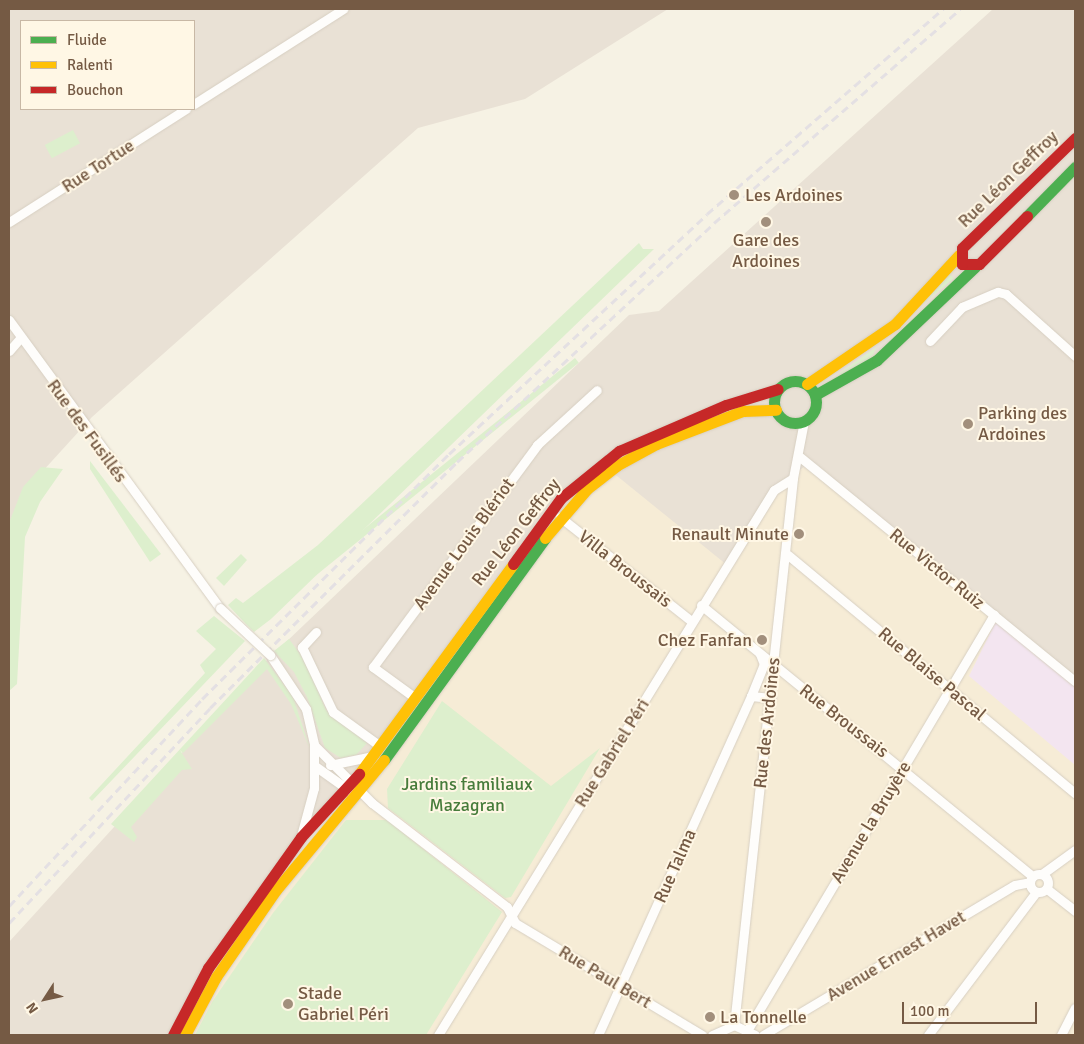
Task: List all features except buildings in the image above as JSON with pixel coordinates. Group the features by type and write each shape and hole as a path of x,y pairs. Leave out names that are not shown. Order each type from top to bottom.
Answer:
{"street":[{"path":"195,103 342,9"},
{"name":"Rue Tortue","path":"9,222 184,110"},
{"name":"Rue Léon Geffroy","path":"807,384 894,324 962,250 1075,138"},
{"path":"815,395 877,360 1075,167"},
{"path":"962,250 964,265 978,262"},
{"path":"930,341 962,307 998,292 1075,356"},
{"name":"Rue des Fusillés","path":"9,320 168,540 220,608 270,655 306,709 314,745"},
{"path":"9,351 21,337"},
{"path":"792,381 807,384 815,395 814,411 804,421 790,422 776,410 778,389 792,381"},
{"name":"Rue Léon Geffroy","path":"353,790 376,751 542,521 585,476 619,451 656,434 778,389"},
{"name":"Avenue Louis Blériot","path":"414,697 374,667 537,445 597,390"},
{"name":"Rue Léon Geffroy","path":"353,790 560,517 603,476 646,448 743,410 776,410"},
{"name":"Rue des Ardoines","path":"734,1025 771,698 772,661 788,555 793,478 800,457 804,421"},
{"name":"Rue Victor Ruiz","path":"800,457 1075,680"},
{"name":"Rue Gabriel Péri","path":"438,1035 691,620 774,490 793,478"},
{"name":"Villa Broussais","path":"560,517 691,620"},
{"name":"Rue Blaise Pascal","path":"788,555 1075,793"},
{"name":"Rue Broussais","path":"701,606 760,654 772,661 1035,877"},
{"name":"Avenue la Bruyère","path":"748,1028 903,768 949,687 994,615"},
{"path":"316,632 302,647 333,712 376,751"},
{"name":"Rue Talma","path":"598,1035 751,696 764,664 760,654"},
{"path":"751,696 771,698"},
{"path":"314,745 353,790"},
{"path":"301,837 315,766 314,745"},
{"path":"330,765 376,751"},
{"path":"315,766 353,790"},
{"path":"173,1035 208,968 301,837 353,790"},
{"path":"185,1035 216,977 276,890 353,790"},
{"name":"Rue Paul Bert","path":"353,790 507,907 515,923 702,1035"},
{"name":"Avenue Ernest Havet","path":"763,1035 1015,885 1035,877 1075,850"},
{"path":"1036,892 1035,877 1048,880 1047,888"},
{"path":"928,1035 1036,892 1047,888"},
{"path":"1047,888 1075,911"},
{"path":"1061,1035 1075,1008"},
{"path":"712,1035 734,1025 748,1028 755,1035"}],"shaded area":[{"path":"9,9 668,9 525,99 418,128 92,417 21,495 9,529"},
{"path":"993,9 1075,9 1075,678 808,464 773,490 727,565 601,463 585,476 257,908 179,1035 9,1035 9,942 263,664 629,315 659,311"},
{"path":"601,463 774,490 808,464 1075,678 1075,1035 179,1035 257,908 341,802 561,498"},
{"path":"997,619 1075,681 1075,765 969,676"}],"green space":[{"path":"73,130 80,143 52,158 45,145"},
{"path":"639,243 643,249 654,249 271,619 254,632 228,605 236,598 243,603 318,545"},
{"path":"950,274 954,279 878,340 874,336"},
{"path":"876,347 872,358 842,375 840,373"},
{"path":"575,358 579,363 316,575 312,571"},
{"path":"90,461 161,554 150,562 90,469"},
{"path":"41,467 63,469 40,502 25,537 17,684 9,691 9,523 23,487"},
{"path":"241,554 247,560 224,586 216,578"},
{"path":"214,616 245,641 92,801 89,798 205,673 200,665 216,649 196,631"},
{"path":"289,639 305,661 326,710 367,743 356,755 341,758 325,748 307,697 294,672 274,651"},
{"path":"264,658 293,697 310,749 291,704 267,669 183,753 180,750 192,769 182,770 131,827 137,837 134,842 111,824"},
{"name":"Jardins familiaux Mazagran","path":"442,701 551,786 600,748 511,897 505,898 388,808 387,789"},
{"path":"346,820 387,820 502,912 426,1035 195,1035 212,1002 273,913"}],"railway":[{"path":"9,906 202,699 449,454 707,214 943,9"},
{"path":"9,923 210,708 457,462 714,223 960,9"}],"traffic: fast":[{"path":"1027,216 1075,167"},
{"path":"815,395 877,360 975,267"},
{"path":"795,381 810,387 816,402 810,417 795,423 780,417 774,402 780,387 795,381"},
{"path":"384,760 545,538"}],"traffic: slow":[{"path":"807,384 895,324 959,255"},
{"path":"545,538 587,489 616,466 656,444 743,411 776,410"},
{"path":"359,774 513,564"},
{"path":"185,1035 216,977 276,890 384,760"}],"traffic: jam":[{"path":"1027,216 979,264 962,264 962,248 1075,138"},
{"path":"513,564 561,498 619,451 726,405 778,389"},
{"path":"173,1035 208,968 301,837 359,774"}],"place":[{"name":"Les Ardoines","path":"734,195"},
{"name":"Gare des Ardoines","path":"766,222"},
{"name":"Parking des Ardoines","path":"968,424"},
{"name":"Renault Minute","path":"799,534"},
{"name":"Chez Fanfan","path":"762,640"},
{"name":"Stade Gabriel Péri","path":"288,1004"},
{"name":"La Tonnelle","path":"710,1017"}]}
